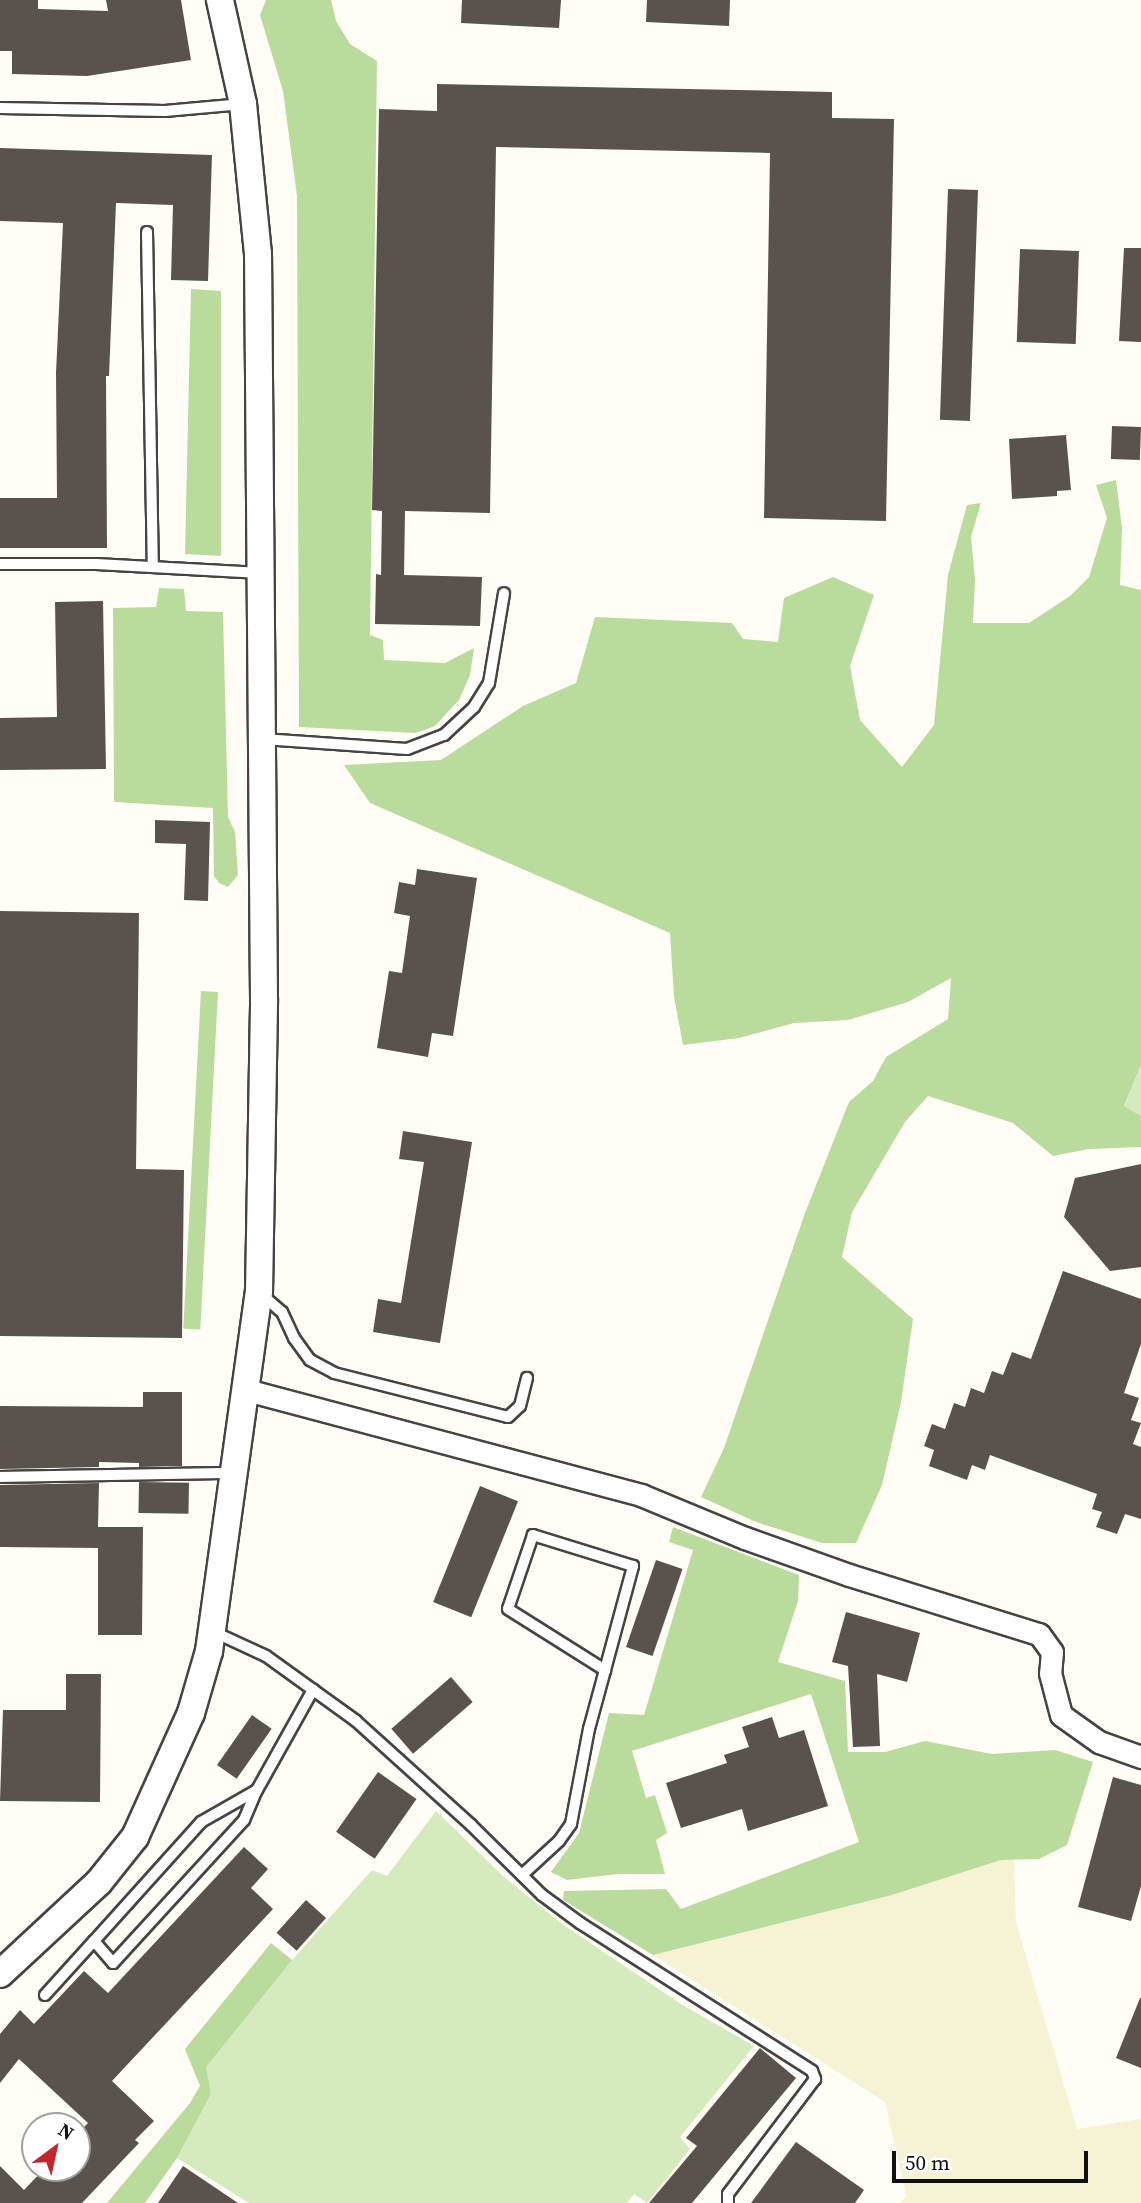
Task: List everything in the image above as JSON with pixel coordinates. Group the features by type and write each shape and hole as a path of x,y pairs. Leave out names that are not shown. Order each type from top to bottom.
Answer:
{"street":[{"path":"0,1974 99,1882 135,1837 191,1713 211,1630 243,1389 259,1292 264,999 258,254 243,104 220,0"},
{"path":"243,1389 641,1495 745,1538 849,1575 1039,1634 1052,1651 1050,1674 1061,1715 1099,1742 1141,1757"}],"lane":[{"path":"0,108 165,111 243,104"},
{"path":"147,232 153,567"},
{"path":"0,564 153,567 261,573"},
{"path":"263,739 407,749 444,735 474,707 489,683 503,593"},
{"path":"259,1292 282,1312 294,1338 310,1360 334,1373 508,1417 520,1406 527,1378"},
{"path":"0,1477 232,1473"},
{"path":"522,1875 559,1842 571,1824 589,1729 605,1670 633,1566 533,1535 508,1609 605,1670"},
{"path":"211,1630 265,1656 356,1721 542,1895 580,1923 812,2071 815,2080 727,2194 727,2203"},
{"path":"94,1941 113,1963 244,1820 257,1790 313,1690"},
{"path":"45,1995 201,1822 257,1790"}],"shaded area":[{"path":"1014,1859 1016,1922 1077,2129 1141,2119 1141,2203 900,2203 906,2196 885,2102 653,1955 892,1895 1001,1860"}],"green space":[{"path":"266,0 331,0 336,21 350,44 377,61 370,635 383,640 384,660 445,663 474,648 470,675 459,700 435,726 416,733 299,727 297,196 283,91 260,15"},
{"path":"191,289 221,291 221,556 185,554"},
{"path":"1116,480 1122,528 1120,585 1141,590 1141,1065 1124,1106 1141,1116 1141,1147 1089,1149 1053,1156 1013,1123 928,1096 905,1122 852,1212 842,1257 913,1319 901,1402 882,1485 856,1543 822,1543 756,1522 701,1497 724,1448 805,1213 849,1102 873,1081 886,1057 948,1019 951,978 908,1002 848,1020 794,1023 739,1038 683,1045 674,997 670,933 370,803 344,765 441,760 523,706 576,683 595,617 732,623 743,639 778,642 784,598 833,577 874,595 850,666 860,720 902,767 934,725 948,575 967,505 981,503 971,537 975,580 973,623 1029,623 1070,596 1089,577 1107,518 1096,485"},
{"path":"159,588 184,589 186,611 223,612 228,817 235,832 238,875 228,887 219,883 214,876 213,808 114,802 113,608 156,607"},
{"path":"201,991 218,992 200,1329 183,1329"},
{"path":"1141,1065 1141,1116 1124,1107"},
{"path":"673,1527 799,1575 798,1601 778,1662 845,1681 848,1752 885,1752 925,1741 992,1754 1055,1750 1093,1762 1067,1845 1039,1859 1001,1860 892,1895 653,1955 563,1900 564,1891 666,1889 681,1909 859,1842 811,1694 632,1751 646,1798 655,1795 667,1833 656,1840 665,1874 618,1874 567,1880 551,1872 579,1833 609,1713 644,1715 693,1550 669,1542"},
{"path":"436,1811 504,1877 565,1926 681,2004 754,2046 680,2137 690,2149 647,2203 634,2194 627,2203 249,2203 177,2158 211,2094 205,2067 292,1960 372,1870 387,1876"},
{"path":"271,1943 292,1960 206,2067 211,2094 177,2158 145,2203 107,2203 190,2103 200,2086 185,2049"}],"building":[{"path":"0,0 38,0 38,9 108,11 106,0 181,0 191,60 87,76 12,74 12,51 0,51"},
{"path":"462,0 561,0 559,28 461,23"},
{"path":"647,0 730,0 729,26 646,22"},
{"path":"437,84 832,92 832,118 894,119 886,521 764,518 770,153 496,147 490,513 405,511 404,575 482,577 480,626 375,624 376,574 381,575 382,511 372,510 379,109 437,111"},
{"path":"0,148 212,155 208,281 171,280 173,205 116,203 109,376 106,376 107,548 0,548 0,498 57,498 56,373 63,223 0,221"},
{"path":"948,189 978,190 970,421 940,420"},
{"path":"1124,248 1141,248 1141,342 1119,341"},
{"path":"1020,249 1079,251 1076,344 1017,342"},
{"path":"1112,426 1141,427 1140,460 1111,459"},
{"path":"1066,435 1071,490 1057,491 1057,496 1012,499 1009,439"},
{"path":"103,601 106,769 0,770 0,718 57,717 55,602"},
{"path":"155,820 210,822 208,901 184,900 186,844 155,843"},
{"path":"417,869 477,878 453,1036 432,1033 428,1057 377,1048 389,971 402,973 410,916 394,913 399,882 415,885"},
{"path":"0,911 139,913 136,1169 184,1170 182,1338 0,1336"},
{"path":"403,1131 472,1142 440,1343 373,1332 378,1299 401,1303 424,1162 399,1159"},
{"path":"1141,1164 1141,1267 1110,1271 1064,1217 1075,1178"},
{"path":"1063,1271 1141,1299 1141,1344 1124,1393 1139,1398 1131,1420 1141,1423 1133,1444 1141,1447 1141,1519 1125,1514 1117,1534 1096,1527 1102,1512 1092,1509 1097,1494 990,1455 985,1470 972,1465 967,1480 929,1466 934,1450 924,1446 932,1424 945,1429 954,1403 965,1407 971,1388 984,1393 992,1371 1003,1375 1012,1352 1031,1359"},
{"path":"143,1392 182,1392 182,1466 139,1467 139,1463 99,1462 99,1467 0,1469 0,1406 143,1407"},
{"path":"139,1482 189,1483 188,1514 138,1513"},
{"path":"99,1483 98,1527 143,1527 142,1635 98,1635 98,1548 0,1547 0,1485"},
{"path":"480,1486 518,1501 471,1617 433,1602"},
{"path":"656,1560 682,1569 653,1656 626,1647"},
{"path":"846,1612 920,1633 907,1682 877,1674 880,1746 853,1747 848,1666 832,1662"},
{"path":"66,1674 101,1674 100,1802 0,1801 3,1710 66,1710"},
{"path":"451,1677 473,1702 413,1754 391,1729"},
{"path":"252,1715 272,1729 237,1779 217,1765"},
{"path":"772,1717 779,1738 804,1730 828,1806 748,1831 742,1809 681,1828 666,1783 727,1763 724,1755 749,1747 742,1727"},
{"path":"378,1772 417,1799 375,1859 336,1832"},
{"path":"1113,1777 1141,1785 1141,1886 1131,1921 1078,1907"},
{"path":"244,1847 268,1869 251,1888 273,1909 112,2081 154,2121 135,2140 139,2143 82,2203 0,2203 0,2166 24,2190 32,2182 91,2182 91,2112 76,2112 19,2059 0,2083 0,2034 20,2010 34,2024 84,1971 108,1993"},
{"path":"306,1900 326,1918 297,1951 277,1933"},
{"path":"1141,1998 1141,2068 1116,2058"},
{"path":"760,2048 796,2078 692,2203 649,2203 697,2146 686,2138"},
{"path":"796,2142 864,2190 855,2203 751,2203"},
{"path":"183,2166 238,2203 158,2203"}]}
